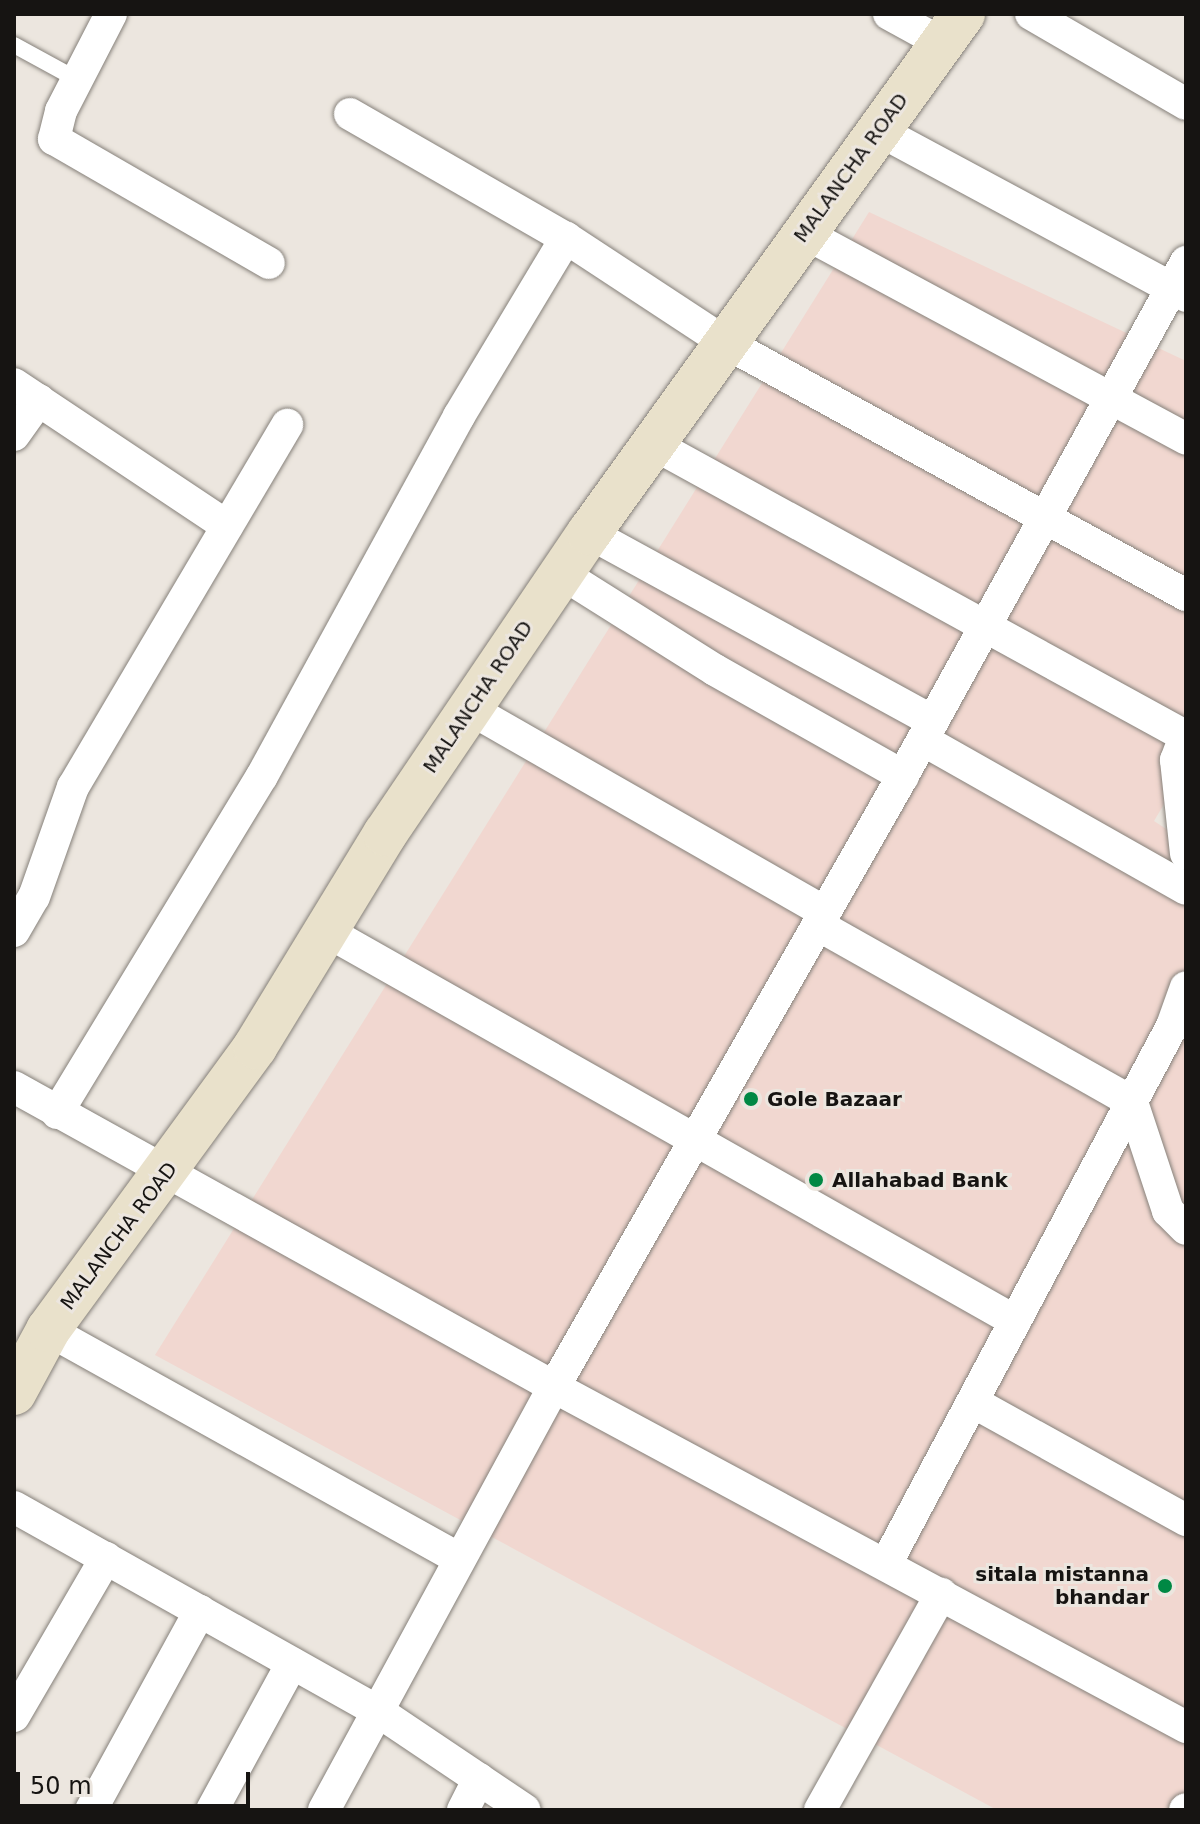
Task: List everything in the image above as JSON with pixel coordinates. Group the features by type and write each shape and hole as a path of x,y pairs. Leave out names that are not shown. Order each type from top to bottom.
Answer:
{"main road":[{"name":"MALANCHA ROAD","path":"14,1393 48,1330 167,1172 255,1047 326,931 561,573 952,28"}],"street":[{"path":"111,14 53,128 54,139 269,263"},
{"path":"889,14 952,28"},
{"path":"1031,14 1186,104"},
{"path":"350,114 566,238 726,343 1186,595"},
{"path":"324,1810 554,1387 903,776 1112,398 1181,282 878,130"},
{"path":"804,233 1186,439"},
{"path":"57,1113 262,776 459,416 566,238"},
{"path":"14,435 26,392 227,526"},
{"path":"14,931 34,897 73,787 287,425"},
{"path":"653,444 1186,735 1176,760 1186,853"},
{"path":"589,533 928,731 1186,889"},
{"path":"561,573 715,670 903,776"},
{"path":"470,709 1132,1102 1168,1211 1186,1229"},
{"path":"326,931 1015,1321"},
{"path":"886,1564 1132,1102 1186,987"},
{"path":"14,1087 554,1387 1186,1727"},
{"path":"48,1330 459,1559"},
{"path":"973,1402 1186,1520"},
{"path":"14,1507 376,1710 525,1810"},
{"path":"14,1716 106,1558"},
{"path":"820,1810 941,1594"},
{"path":"91,1810 200,1611"},
{"path":"212,1810 292,1663"},
{"path":"463,1810 479,1779"}],"lane":[{"path":"14,45 76,79"}],"shaded area":[{"name":"Gole Bazaar","path":"869,212 1186,361 1186,767 1154,821 1186,842 1186,1810 997,1810 155,1355"}],"place":[{"name":"Gole Bazaar","path":"751,1099"},
{"name":"Allahabad Bank","path":"816,1180"},
{"name":"sitala mistanna bhandar","path":"1165,1586"}]}
